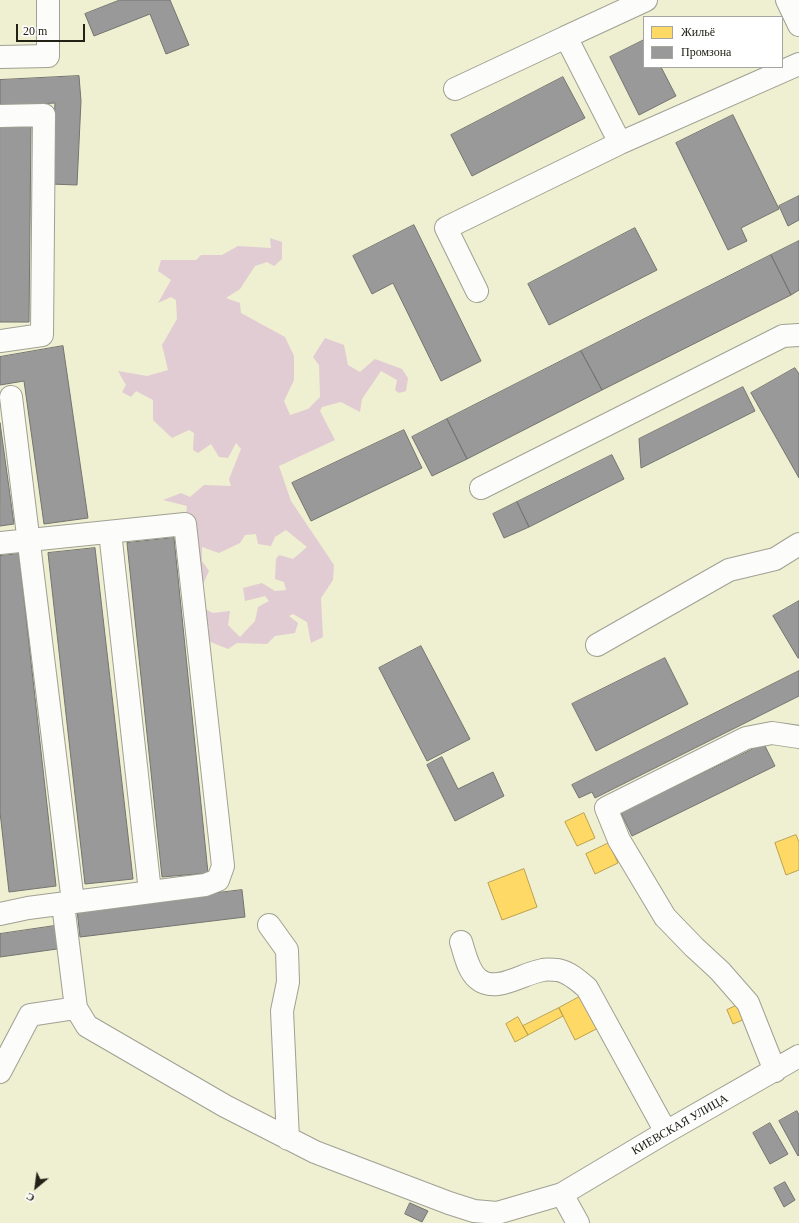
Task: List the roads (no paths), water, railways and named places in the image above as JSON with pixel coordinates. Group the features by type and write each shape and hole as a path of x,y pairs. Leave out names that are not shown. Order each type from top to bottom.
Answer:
{"street":[{"path":"0,57 48,56 48,0"},
{"path":"455,89 646,0"},
{"path":"787,0 799,25"},
{"path":"566,37 620,143"},
{"path":"477,291 446,228 620,143 799,64"},
{"path":"0,116 44,115 42,334 0,341"},
{"path":"481,488 783,336 799,335"},
{"path":"0,1072 8,1043 30,1015 76,1008 68,903 29,540 11,397"},
{"path":"0,543 185,524 223,866 218,880 205,885 0,912"},
{"path":"110,532 150,892"},
{"path":"596,645 729,570 775,559 799,544"},
{"path":"775,1071 748,1003 720,971 665,917 619,840 606,808 746,738 772,733 799,737"},
{"path":"269,925 287,950 288,982 282,1011 288,1139"},
{"path":"462,942 470,970 478,979 489,984 501,983 542,970 559,970 575,978 587,988 666,1132"},
{"name":"КИЕВСКАЯ УЛИЦА","path":"76,1008 87,1026 225,1106 288,1139 315,1152 449,1203 474,1211 497,1213 562,1194 666,1132 799,1056"},
{"path":"562,1194 578,1223"}]}
